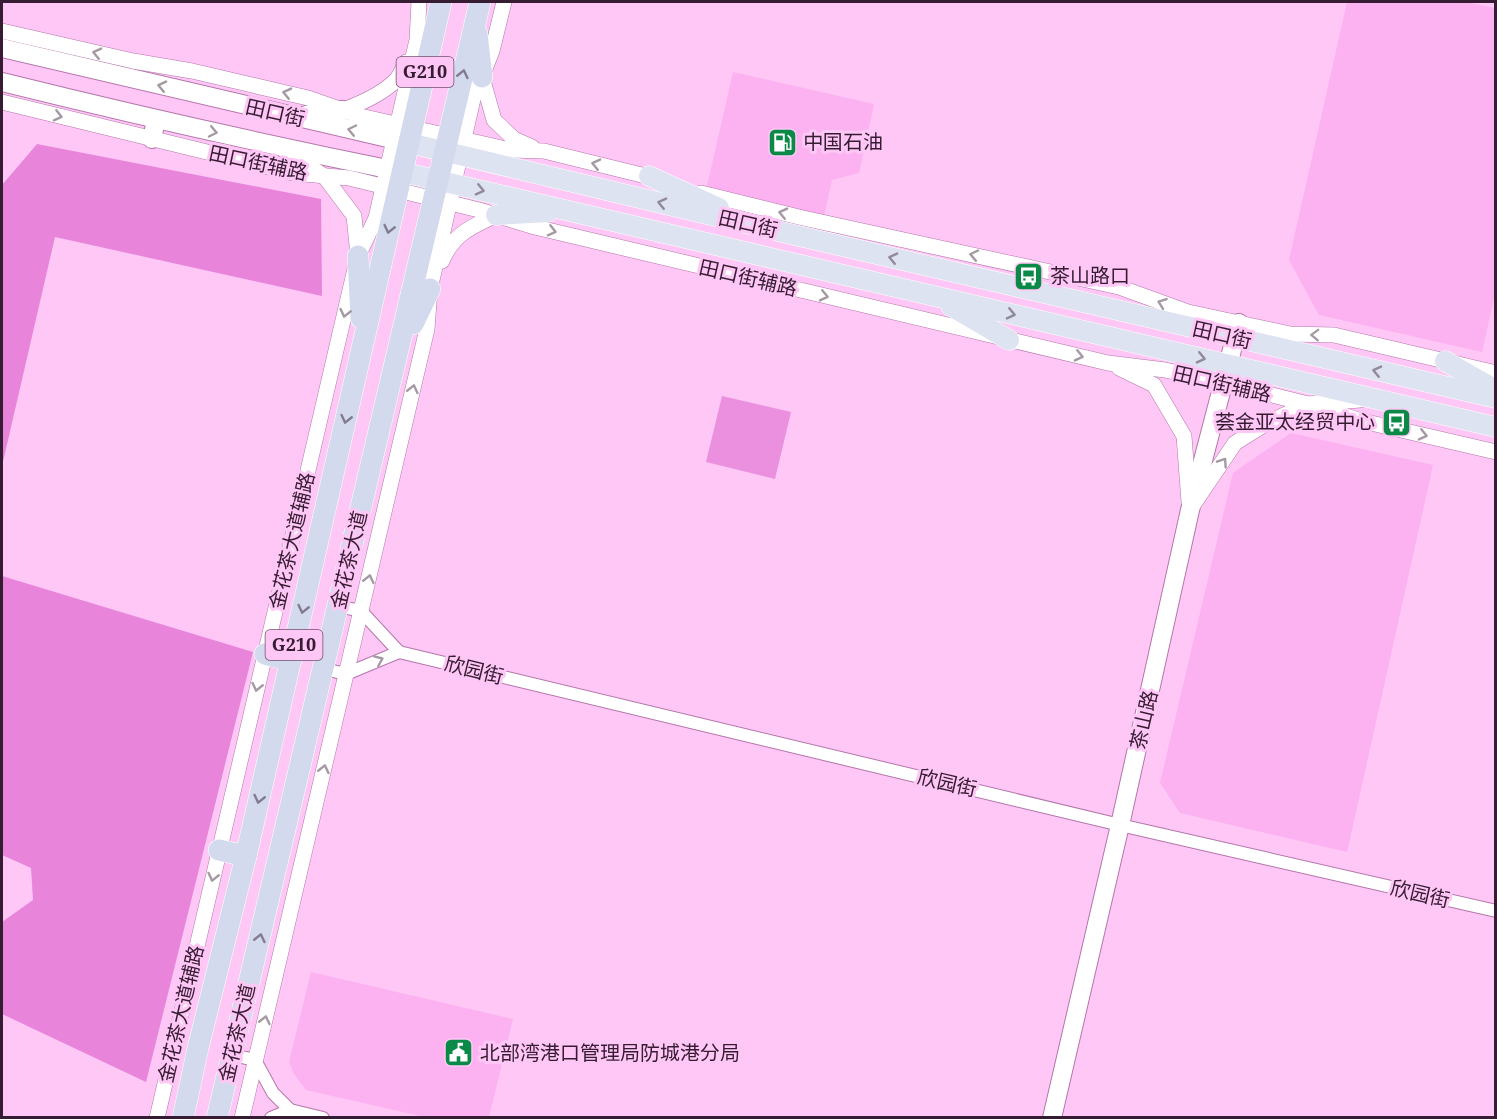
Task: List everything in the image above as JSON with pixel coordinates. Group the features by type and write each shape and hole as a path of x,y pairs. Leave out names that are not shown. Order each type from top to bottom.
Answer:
{"highway":[{"name":"金花茶大道","path":"183,1117 246,856 362,348 403,133 441,2"},
{"name":"金花茶大道","path":"217,1118 394,366 454,145 478,10"},
{"path":"478,10 482,77"},
{"path":"358,256 362,348"},
{"path":"394,366 430,289"},
{"path":"265,654 291,661"},
{"path":"219,850 246,856"}],"main road":[{"name":"田口街","path":"7,41 286,116 403,133 760,227 1238,331 1496,399"},
{"name":"田口街","path":"2,82 156,120 281,147 443,191 572,212 933,296 1227,374 1372,398 1496,427"},
{"path":"286,116 343,110"},
{"path":"153,139 156,120"},
{"path":"649,176 760,227"},
{"path":"496,215 572,212"},
{"path":"933,296 1008,340"},
{"name":"茶山路","path":"1052,1118 1190,510 1238,331"},
{"path":"1445,361 1496,390"}],"street":[{"path":"7,41 192,71 296,95 403,133 417,40 419,2"},
{"path":"504,2 492,51 454,145 543,151"},
{"path":"343,110 379,93 398,78 417,40"},
{"path":"482,77 494,120 514,139 543,151 649,176 711,196 791,215 1119,287 1238,331 1334,335 1496,373"},
{"name":"田口街辅路","path":"2,102 293,173 393,179"},
{"path":"281,147 324,176 354,216 358,256"},
{"name":"金花茶大道辅路","path":"158,1114 358,256 393,179"},
{"path":"242,1118 427,329 443,191"},
{"name":"田口街辅路","path":"443,191 496,215 546,229 1108,363 1227,374 1358,420 1496,452"},
{"path":"430,289 449,245 464,230 496,215"},
{"path":"1108,363 1154,385 1184,436 1190,510"},
{"path":"1190,510 1235,444 1267,423 1308,404 1372,398"},
{"path":"324,669 346,674 399,652 361,611 338,606"},
{"name":"欣园街","path":"399,652 1120,825 1496,911"},
{"path":"232,1055 255,1060 273,1093 290,1110 323,1118"},
{"path":"271,1118 290,1110"},
{"path":"158,1114 183,1117"}],"shaded area":[{"path":"1347,2 1464,2 1495,8 1496,289 1482,352 1319,315 1289,260"},
{"path":"733,72 874,104 859,173 832,180 824,216 741,197 707,186"},
{"path":"37,144 321,199 322,296 55,237 2,466 2,185"},
{"path":"722,396 791,412 775,479 706,462"},
{"path":"1291,433 1433,465 1347,852 1180,813 1160,783 1233,473"},
{"path":"2,576 253,652 146,1082 2,1014 2,922 33,900 31,868 2,855"},
{"path":"311,972 513,1019 489,1117 425,1117 306,1090 294,1074 289,1062"}],"place":[{"name":"中国石油","path":"782,142"},
{"name":"茶山路口","path":"1029,276"},
{"name":"荟金亚太经贸中心","path":"1396,422"},
{"name":"北部湾港口管理局防城港分局","path":"459,1053"}]}
